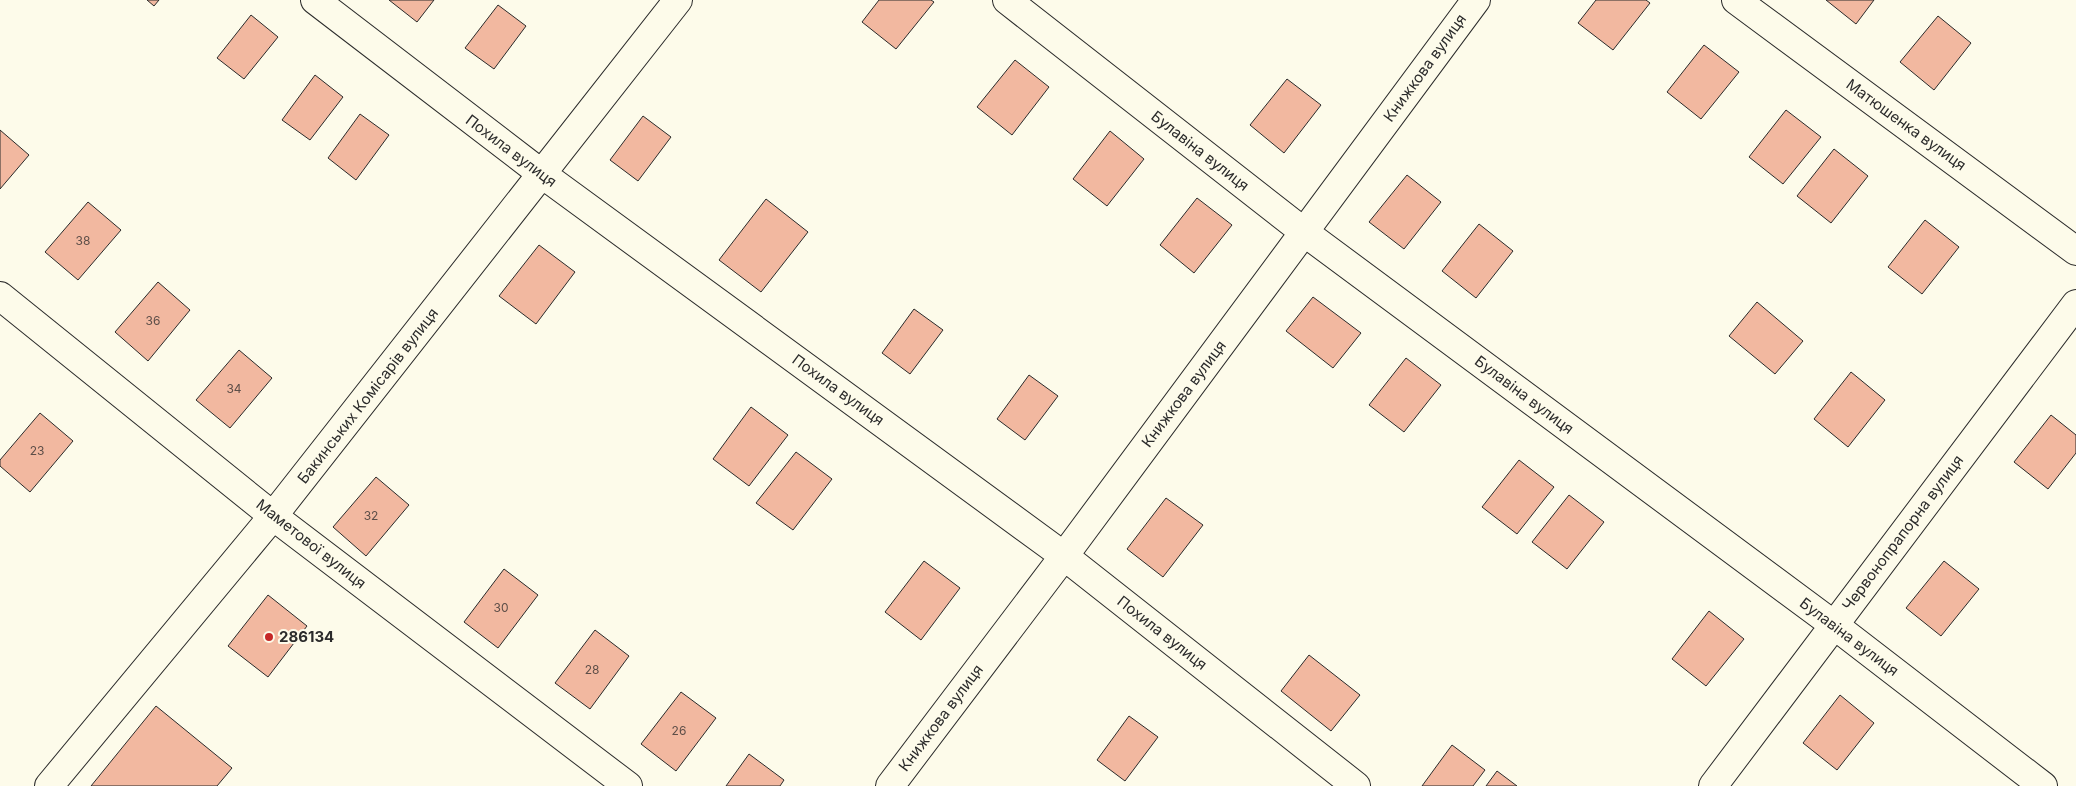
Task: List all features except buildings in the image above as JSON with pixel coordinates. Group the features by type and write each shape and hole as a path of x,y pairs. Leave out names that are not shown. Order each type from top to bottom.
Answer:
{"street":[{"name":"Похила вулиця","path":"315,0 542,174 1064,556 1356,786"},
{"name":"Бакинських Комісарів вулиця","path":"49,786 273,516 678,0"},
{"name":"Булавіна вулиця","path":"1007,0 1304,232 1834,625 2043,786"},
{"name":"Книжкова вулиця","path":"890,786 1064,556 1476,0"},
{"name":"Матюшенка вулиця","path":"1736,0 2076,251"},
{"name":"Маметової вулиця","path":"0,296 273,516 628,786"},
{"name":"Червонопрапорна вулиця","path":"1712,786 2076,304"}],"place":[{"name":"286134","path":"269,637"}]}
